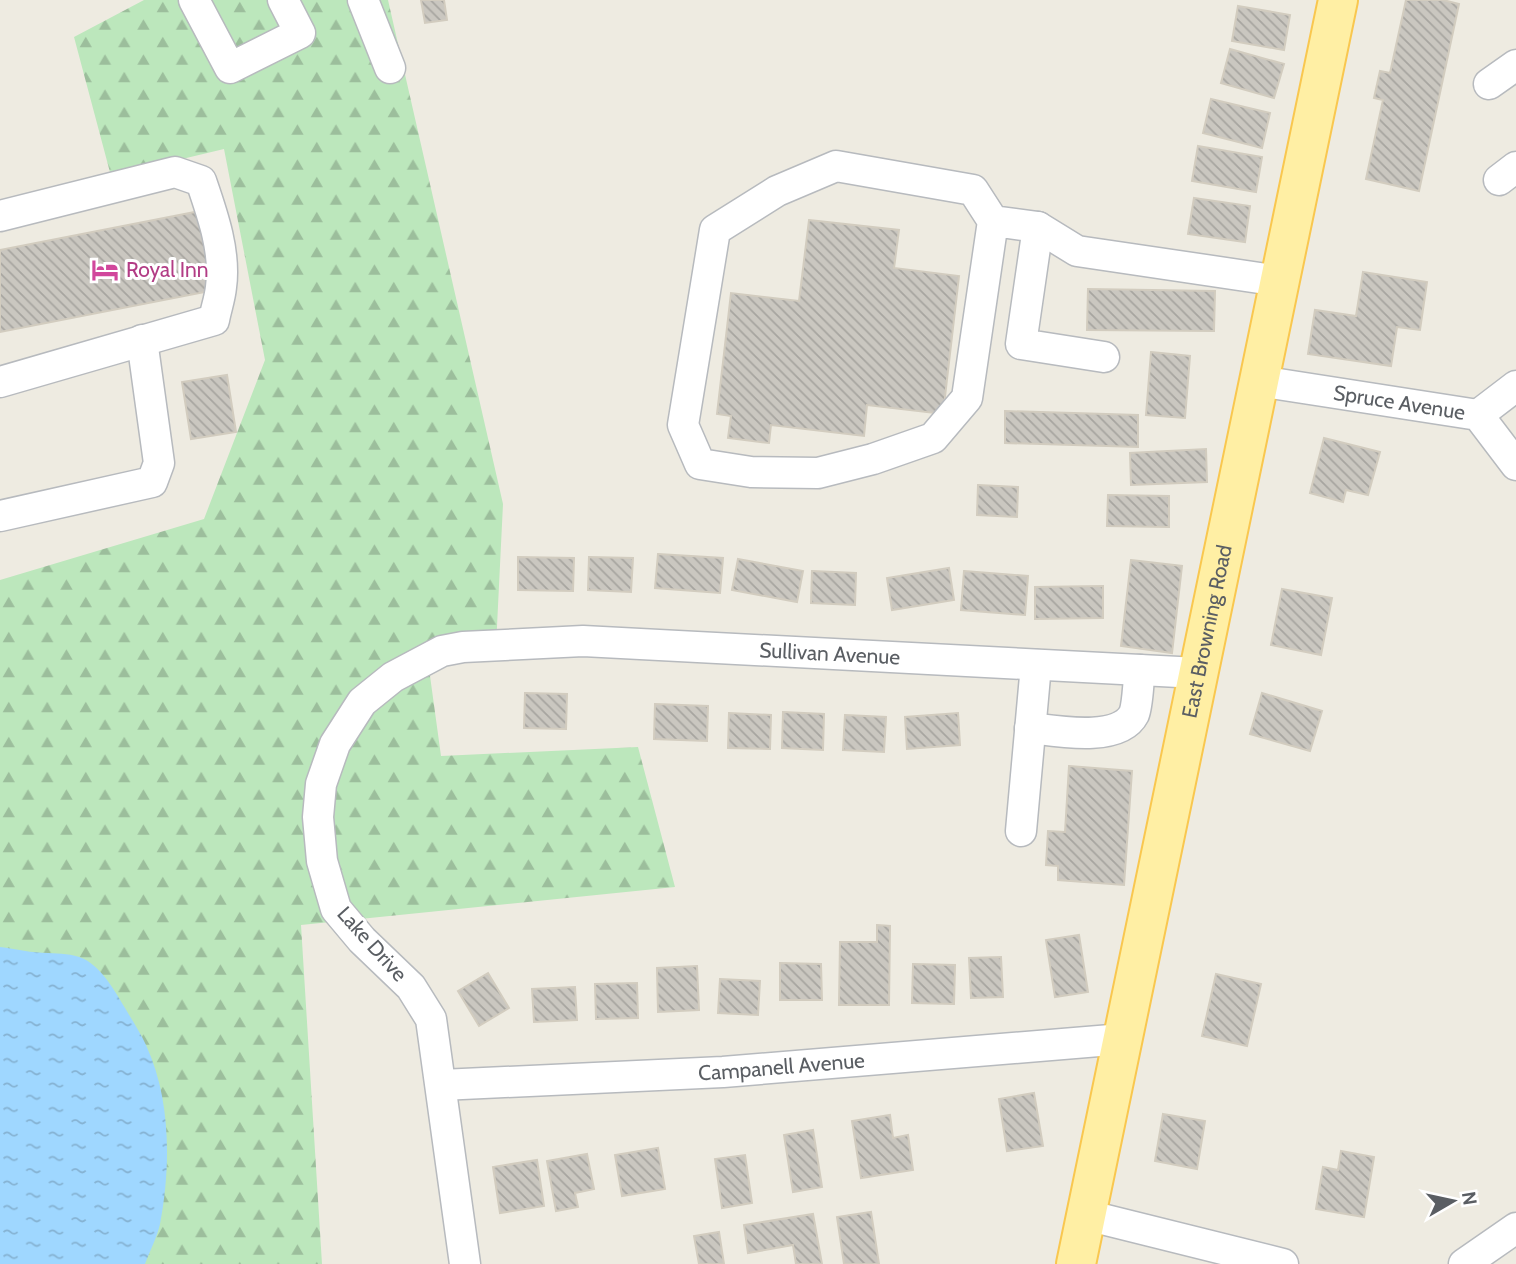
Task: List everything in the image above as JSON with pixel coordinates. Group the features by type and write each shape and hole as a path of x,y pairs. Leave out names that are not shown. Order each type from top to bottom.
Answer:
{"main road":[{"name":"East Browning Road","path":"1076,1264 1338,0"}],"street":[{"path":"194,0 230,68 300,33 283,0"},
{"path":"363,0 390,68"},
{"path":"1489,84 1516,65"},
{"path":"993,221 967,398 933,439 873,459 818,473 751,472 701,464 683,425 715,230 777,191 836,166 973,190 993,221 1038,227 1077,251 1280,281"},
{"path":"0,216 175,172 201,181 220,247 222,285 214,320 0,382"},
{"path":"1038,227 1021,344 1104,356"},
{"path":"0,516 152,482 159,463 142,341"},
{"name":"Spruce Avenue","path":"1259,380 1478,415 1516,465"},
{"path":"1478,415 1516,386"},
{"name":"Sullivan Avenue","path":"463,647 583,641 1198,673"},
{"name":"Lake Drive","path":"463,647 442,651 393,677 362,702 335,744 321,783 318,817 322,861 336,909 362,940 411,987 431,1019 465,1264"},
{"path":"1021,831 1036,665"},
{"path":"1030,728 1089,735 1124,723 1134,714 1140,670"},
{"name":"Campanell Avenue","path":"441,1084 723,1072 1123,1039"},
{"path":"1086,1215 1283,1264"},
{"path":"1464,1264 1516,1228"}],"green space":[{"path":"144,0 388,0 503,504 496,647 427,654 441,756 638,747 675,887 301,925 322,1264 0,1264 0,580 204,519 265,360 224,149 111,176 74,37"}],"water":[{"path":"0,947 70,955 91,963 112,987 146,1045 160,1088 167,1156 160,1224 145,1264 0,1264"}],"building":[{"path":"421,0 444,0 447,20 425,23"},
{"path":"1406,0 1443,0 1459,4 1419,191 1366,179 1383,100 1374,98 1380,71 1390,73"},
{"path":"1238,6 1290,15 1284,50 1232,41"},
{"path":"1230,49 1284,64 1274,98 1221,83"},
{"path":"1211,99 1270,113 1262,148 1203,133"},
{"path":"1198,146 1262,157 1256,192 1192,181"},
{"path":"1194,198 1250,206 1245,242 1188,234"},
{"name":"Royal Inn","path":"200,211 215,290 0,332 0,250"},
{"path":"809,220 899,230 894,268 959,276 943,414 867,405 864,436 771,425 769,443 728,438 731,416 717,414 731,293 799,301"},
{"path":"1363,272 1427,282 1420,330 1397,327 1391,366 1308,354 1315,310 1356,316"},
{"path":"1088,289 1215,291 1214,331 1087,330"},
{"path":"1151,352 1190,356 1185,418 1146,415"},
{"path":"227,375 236,432 191,439 182,382"},
{"path":"1005,411 1138,415 1138,447 1005,443"},
{"path":"1324,438 1380,452 1368,495 1346,490 1343,502 1310,493"},
{"path":"1206,449 1207,482 1131,485 1130,453"},
{"path":"978,485 1018,487 1017,517 977,515"},
{"path":"1108,495 1169,496 1169,527 1107,526"},
{"path":"658,554 723,558 720,593 655,588"},
{"path":"518,557 574,558 573,591 518,590"},
{"path":"589,557 633,558 631,592 588,590"},
{"path":"738,559 803,571 797,602 732,590"},
{"path":"1131,560 1182,566 1172,653 1121,646"},
{"path":"949,568 954,600 892,610 887,578"},
{"path":"812,571 856,573 855,605 811,603"},
{"path":"964,571 1028,576 1025,615 961,610"},
{"path":"1103,586 1103,618 1035,619 1035,587"},
{"path":"1282,589 1332,598 1321,655 1271,645"},
{"path":"525,693 567,694 566,729 524,728"},
{"path":"1262,693 1322,711 1310,751 1250,734"},
{"path":"655,704 708,706 707,741 654,739"},
{"path":"783,712 824,714 823,750 782,748"},
{"path":"729,713 771,715 770,749 728,748"},
{"path":"958,713 960,745 907,749 905,717"},
{"path":"845,715 886,717 884,752 843,750"},
{"path":"1069,766 1132,771 1124,885 1058,880 1058,866 1046,865 1048,831 1065,832"},
{"path":"877,925 890,926 889,1005 839,1005 840,942 877,942"},
{"path":"1079,935 1088,992 1055,997 1046,940"},
{"path":"1001,957 1003,997 971,998 969,958"},
{"path":"780,963 821,964 822,1000 780,1000"},
{"path":"913,964 955,965 954,1004 912,1003"},
{"path":"697,966 699,1010 658,1012 657,968"},
{"path":"488,973 509,1008 479,1026 458,991"},
{"path":"1216,974 1261,984 1247,1046 1202,1036"},
{"path":"720,979 760,981 758,1015 718,1013"},
{"path":"637,983 638,1018 596,1019 595,984"},
{"path":"575,987 577,1020 534,1022 532,989"},
{"path":"1034,1093 1043,1146 1007,1151 999,1099"},
{"path":"1163,1114 1205,1121 1197,1169 1155,1161"},
{"path":"890,1115 893,1138 908,1135 913,1170 861,1178 852,1121"},
{"path":"813,1130 822,1187 793,1192 784,1135"},
{"path":"658,1148 665,1189 622,1196 615,1155"},
{"path":"1341,1151 1374,1157 1364,1217 1316,1209 1323,1167 1338,1170"},
{"path":"587,1154 594,1189 575,1193 578,1207 556,1211 547,1161"},
{"path":"745,1155 752,1203 722,1208 715,1159"},
{"path":"537,1160 544,1206 500,1213 493,1167"},
{"path":"871,1212 879,1264 844,1264 837,1217"},
{"path":"813,1214 822,1264 796,1264 793,1245 748,1253 744,1225"},
{"path":"719,1232 724,1264 699,1264 694,1236"}],"place":[{"name":"Royal Inn","path":"105,270"}]}
